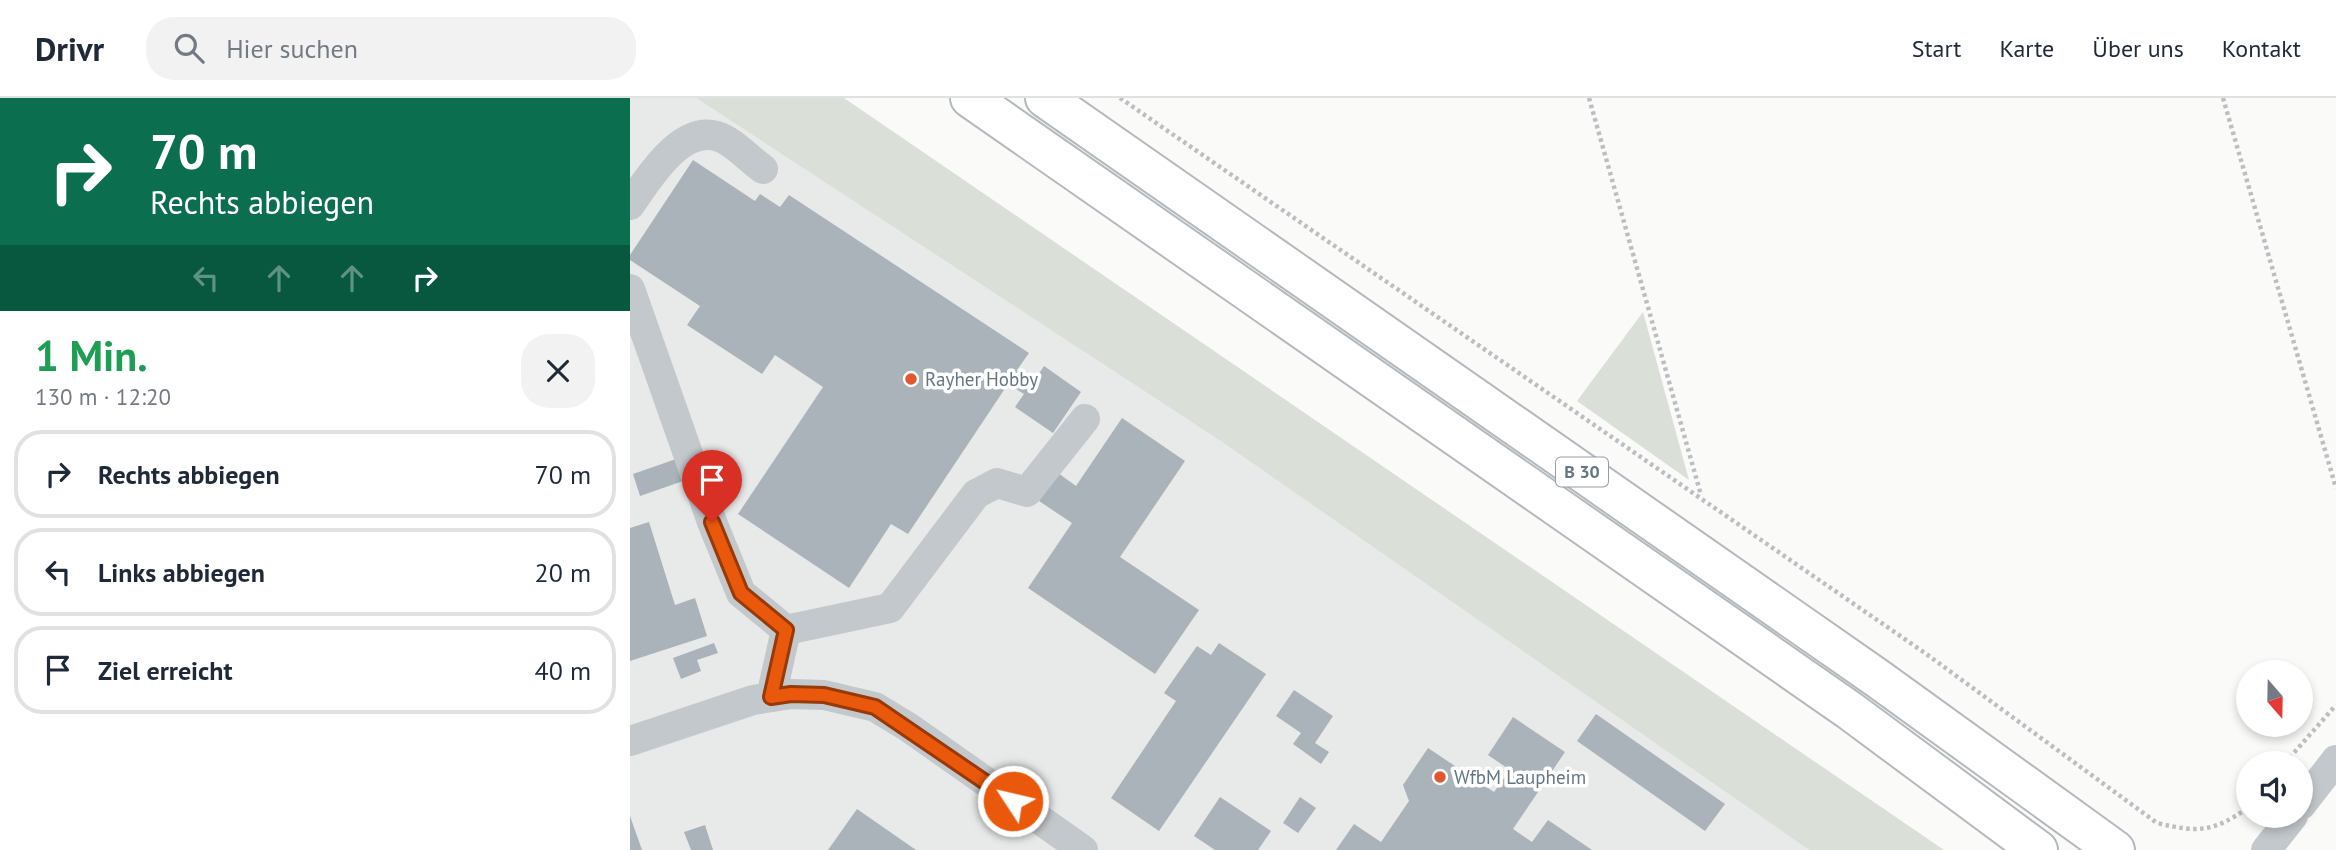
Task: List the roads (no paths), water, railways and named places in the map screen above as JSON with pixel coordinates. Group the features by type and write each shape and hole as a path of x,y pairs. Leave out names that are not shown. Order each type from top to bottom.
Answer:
{"highway":[{"name":"B 30","path":"970,98 1849,710 2038,850"},
{"name":"B 30","path":"1045,98 1866,670 2116,850"}],"street":[{"path":"630,205 662,159 678,146 699,136 723,138 763,169"},
{"path":"630,289 712,522 741,593 786,630"},
{"path":"786,630 890,608 976,494 997,483 1027,492 1085,419"},
{"path":"771,697 786,630"},
{"path":"630,741 753,699 791,694 824,695 875,707 908,727 1083,850"},
{"path":"2313,789 2336,760"},
{"path":"2266,850 2283,828"}],"place":[{"name":"Rayher Hobby","path":"911,379"},
{"name":"WfbM Laupheim","path":"1440,777"}]}
